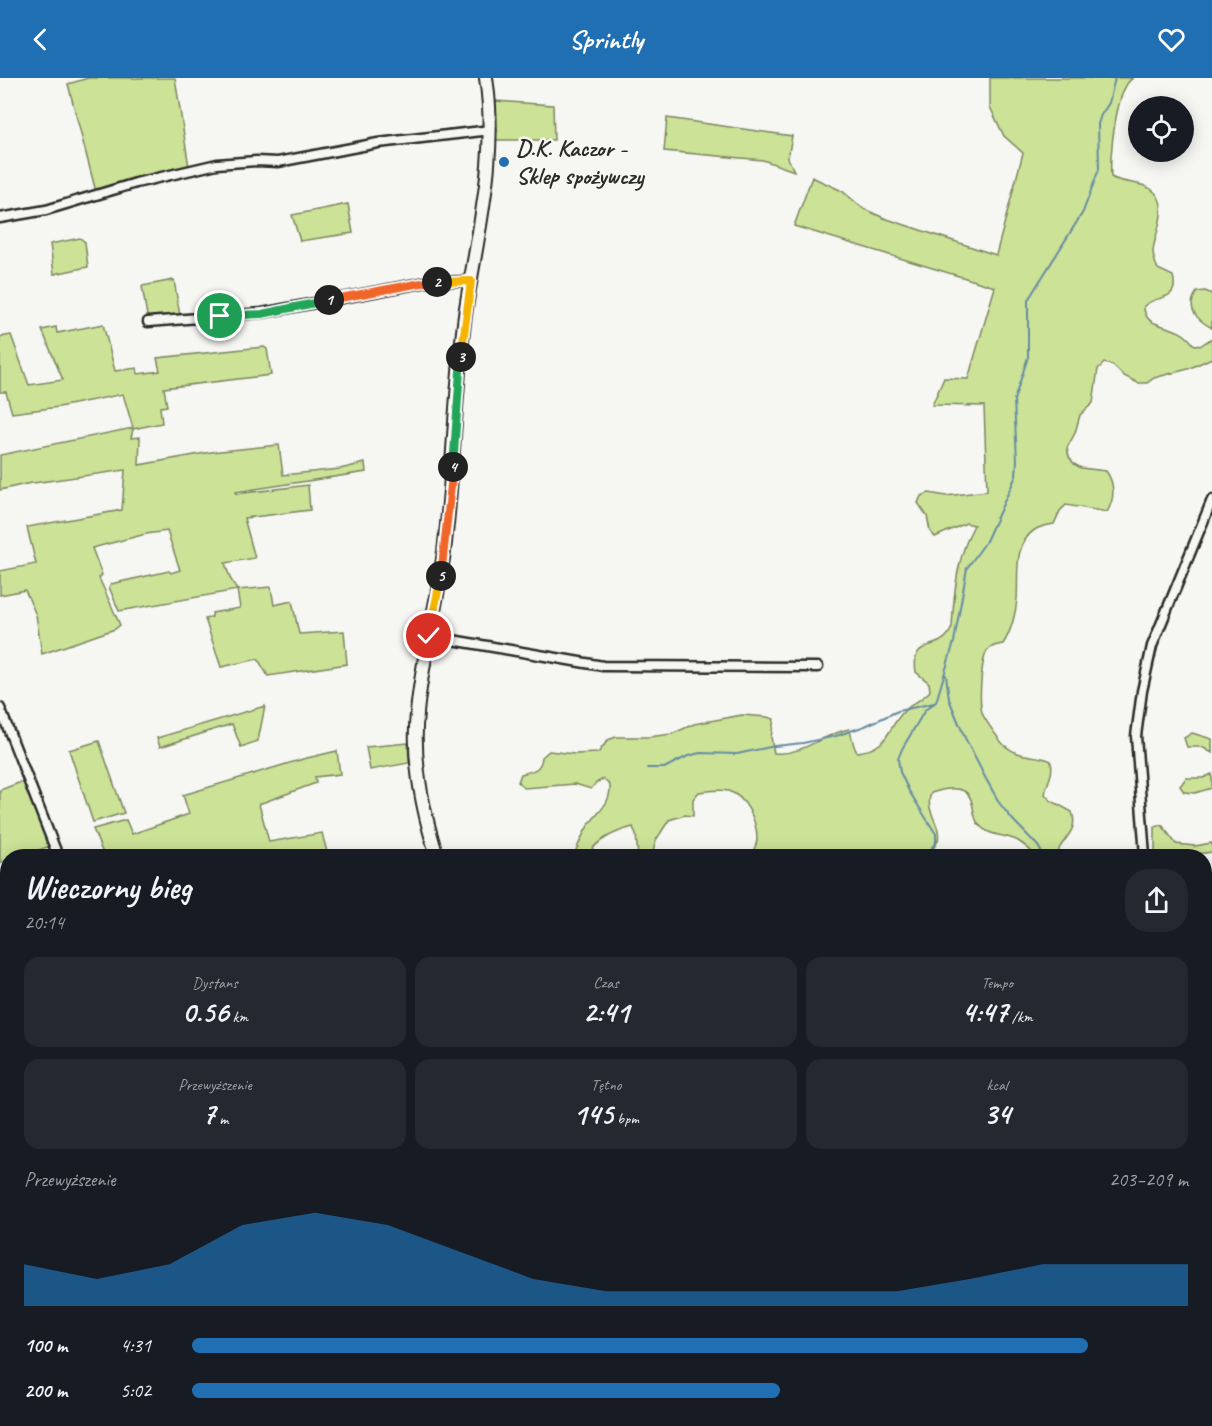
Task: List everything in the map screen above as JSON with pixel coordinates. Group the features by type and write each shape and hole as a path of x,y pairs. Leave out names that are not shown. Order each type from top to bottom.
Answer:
{"street":[{"path":"434,849 427,819 416,748 417,712 446,543 463,331 484,198 491,130 486,78"},
{"path":"0,218 45,210 135,183 217,164 278,162 378,143 491,130"},
{"path":"147,322 262,314 427,282 471,281"},
{"path":"1144,849 1136,736 1142,691 1152,646 1212,500"},
{"path":"429,636 603,666 818,668"},
{"path":"0,708 55,849"}],"green space":[{"path":"88,78 175,78 189,167 96,192 68,84"},
{"path":"990,78 1133,78 1127,84 1118,108 1111,155 1111,177 1146,186 1157,195 1161,218 1153,251 1154,258 1158,269 1173,276 1174,285 1173,290 1166,297 1149,302 1144,306 1145,314 1149,320 1186,336 1193,344 1200,346 1212,338 1212,358 1188,369 1154,378 1147,383 1138,383 1124,376 1112,365 1104,363 1098,369 1093,403 1080,415 1075,433 1067,448 1074,464 1081,468 1106,471 1112,486 1113,496 1110,507 1107,512 1066,505 1060,511 1054,524 1038,528 1028,535 1018,561 1016,604 1011,628 1003,644 990,648 985,656 980,693 984,718 1002,743 1011,750 1051,761 1051,774 1045,794 1050,800 1072,812 1074,823 1071,832 1059,849 1028,849 1018,841 983,829 975,817 968,794 952,789 931,793 929,800 931,812 939,834 932,849 754,849 757,839 753,817 740,798 721,790 699,792 693,799 693,816 685,815 669,820 656,840 654,849 637,849 633,827 614,834 592,849 576,849 588,826 606,803 610,785 603,779 591,789 575,784 524,788 518,782 521,774 538,767 542,757 549,751 574,754 598,753 608,740 616,737 672,734 694,724 742,715 774,719 771,737 774,753 794,751 849,729 857,752 881,743 904,711 930,691 929,683 916,672 915,660 922,648 941,640 952,627 955,587 960,562 974,525 966,523 935,537 930,531 927,516 918,503 921,496 929,493 946,496 987,491 984,406 932,405 944,378 968,379 995,287 794,226 812,177 842,191 864,209 884,218 996,255 1023,153 1004,136 990,107"},
{"path":"495,101 553,105 554,140 495,140"},
{"path":"667,118 792,136 788,158 794,171 763,160 664,151"},
{"path":"348,204 353,233 300,241 292,215"},
{"path":"80,238 85,242 88,267 54,274 50,244"},
{"path":"174,280 180,316 151,320 147,316 142,286"},
{"path":"1205,291 1212,294 1212,328 1197,317 1192,303 1197,292"},
{"path":"103,324 115,371 137,368 138,374 160,371 157,358 264,347 267,349 271,375 164,388 167,406 160,407 162,423 133,429 131,438 140,437 139,465 211,452 279,445 283,475 340,469 365,463 366,472 235,492 236,494 308,485 310,510 244,518 255,558 225,563 237,590 119,611 109,587 111,584 180,570 167,531 92,548 102,575 99,578 120,625 115,629 42,654 36,615 25,590 0,595 0,571 36,564 27,527 122,510 125,470 26,484 0,490 0,455 133,428 123,394 59,407 12,413 6,392 0,392 0,337 11,335 29,385 63,380 42,330 56,327 57,333"},
{"path":"271,587 274,605 292,601 299,634 344,631 347,664 268,676 258,659 221,667 205,619 212,617 212,613 240,608 237,590"},
{"path":"265,706 258,741 241,747 232,724 160,747 157,738"},
{"path":"1192,733 1212,739 1212,753 1202,747 1187,747 1184,738"},
{"path":"99,741 124,813 93,822 69,750"},
{"path":"408,743 409,763 370,770 366,747"},
{"path":"337,751 340,774 315,777 316,783 259,804 269,842 322,833 326,849 101,849 93,829 126,820 132,834 189,814 183,795"},
{"path":"1212,774 1212,788 1195,793 1184,792 1180,786 1186,778 1203,778"},
{"path":"24,781 51,846 41,849 0,849 0,790"},
{"path":"1162,825 1176,844 1195,846 1212,843 1212,849 1155,849 1155,827"}],"waterway":[{"path":"932,849 936,842 936,834 909,791 900,772 898,759 925,710 936,702 954,642 967,568 985,543 1016,476 1014,400 1028,357 1028,300 1083,212 1099,169 1098,124 1109,103 1115,78"},
{"path":"946,675 949,699 965,738 986,779 1000,804 1040,849"},
{"path":"647,768 664,768 688,756 700,753 737,754 836,736 898,711 934,703"}],"place":[{"name":"D.K. Kaczor - Sklep spożywczy","path":"504,162"}],"route":[{"path":"220,316 262,314 427,282 471,281 463,331 446,543 429,636"}]}
